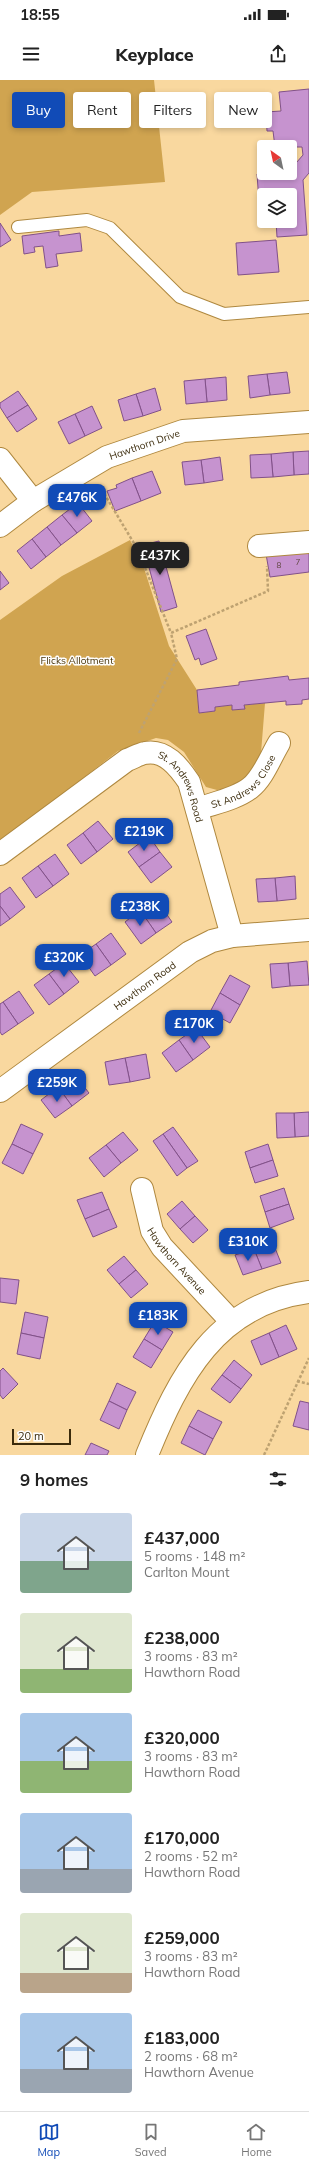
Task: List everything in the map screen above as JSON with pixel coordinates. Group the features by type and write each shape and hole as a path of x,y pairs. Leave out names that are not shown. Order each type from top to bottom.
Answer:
{"street":[{"name":"Hawthorn Drive","path":"0,526 32,501 106,457 183,431 309,422"},
{"path":"0,458 32,501"},
{"path":"263,546 309,542"},
{"name":"St Andrews Close","path":"197,809 251,788 257,781 278,743"},
{"name":"St. Andrews Road","path":"0,854 127,760 145,753 164,756 179,766 189,782 232,936"},
{"name":"Hawthorn Road","path":"0,1091 190,952 212,941 232,936 309,930"},
{"name":"Hawthorn Avenue","path":"142,1189 152,1231 162,1247 232,1321"},
{"path":"147,1455 165,1410 182,1379 204,1349 232,1321 255,1306 286,1295 309,1292"}],"lane":[{"path":"18,227 87,220 110,228 180,297 224,314 309,307"}],"path":[{"path":"89,467 138,550 171,633 177,659 138,736 145,753"},
{"path":"171,633 268,591 263,546"},
{"path":"264,1455 297,1380 309,1358"},
{"path":"297,1380 309,1384"}],"green space":[{"path":"0,80 154,80 155,92 139,92 139,128 159,128 165,182 32,192 0,215"},
{"name":"Flicks Allotment","path":"130,540 143,565 169,646 197,690 199,713 215,711 215,707 232,705 233,710 244,709 244,705 265,703 261,753 254,769 246,780 230,788 217,790 206,787 184,752 168,740 156,738 118,751 0,843 0,620 62,576"}],"building":[{"path":"309,89 309,173 303,180 307,235 277,237 276,228 297,228 297,188 258,188 257,180 297,180 297,162 303,155 302,147 297,147 297,140 274,140 273,131 267,131 267,128 272,128 272,112 281,111 279,92"},
{"path":"0,223 11,240 0,247"},
{"path":"59,231 59,236 80,233 82,251 56,254 58,266 46,268 43,246 34,247 35,252 24,254 22,236"},
{"path":"276,240 279,272 238,275 236,243"},
{"path":"287,372 290,393 270,395 267,374"},
{"path":"267,374 270,395 250,398 248,376"},
{"path":"226,377 227,400 207,402 205,379"},
{"path":"205,379 207,402 186,404 184,381"},
{"path":"155,388 161,410 143,416 136,394"},
{"path":"18,391 28,405 7,418 0,407 0,403"},
{"path":"136,394 143,416 124,421 118,400"},
{"path":"28,405 37,419 17,432 7,418"},
{"path":"92,406 102,428 85,436 75,414"},
{"path":"75,414 85,436 69,444 58,422"},
{"path":"309,451 309,474 294,475 293,452"},
{"path":"293,452 294,475 273,477 271,454"},
{"path":"271,454 273,477 251,478 250,455"},
{"path":"220,457 223,480 204,483 201,460"},
{"path":"201,460 204,483 185,485 182,462"},
{"path":"152,471 161,493 141,501 132,478"},
{"path":"132,478 141,501 115,511 107,491 117,488 116,485"},
{"path":"78,503 92,521 77,533 62,515"},
{"path":"62,515 77,533 61,545 47,527"},
{"path":"47,527 61,545 46,557 32,539"},
{"path":"32,539 46,557 31,569 17,551"},
{"path":"159,541 177,607 161,612 143,545"},
{"path":"309,548 309,572 270,577 266,554"},
{"path":"0,571 9,583 0,590"},
{"path":"206,629 217,659 201,665 199,658 195,660 186,636"},
{"path":"288,676 289,680 309,678 309,699 302,700 302,704 286,705 286,701 244,705 245,709 232,710 232,705 215,707 215,711 199,713 197,690 239,685 239,682"},
{"path":"98,821 113,839 97,852 83,833"},
{"path":"83,833 97,852 81,864 67,845"},
{"path":"149,836 160,852 139,867 128,852"},
{"path":"160,852 172,867 151,883 139,867"},
{"path":"55,854 69,874 53,886 38,866"},
{"path":"38,866 53,886 36,898 22,878"},
{"path":"295,876 296,899 277,901 275,878"},
{"path":"275,878 277,901 258,902 256,879"},
{"path":"10,887 25,907 10,919 0,906 0,894"},
{"path":"156,899 172,922 156,933 140,910"},
{"path":"0,906 10,919 0,926"},
{"path":"140,910 156,933 141,944 125,922"},
{"path":"111,933 126,954 111,965 96,944"},
{"path":"96,944 111,965 95,976 80,955"},
{"path":"307,961 309,985 290,986 288,963"},
{"path":"64,963 79,982 64,994 49,974"},
{"path":"288,963 290,986 272,988 270,964"},
{"path":"49,974 64,994 49,1005 34,985"},
{"path":"230,975 250,986 240,1005 220,993"},
{"path":"19,991 34,1013 18,1024 3,1002"},
{"path":"220,993 240,1005 230,1023 210,1012"},
{"path":"3,1002 18,1024 2,1035 0,1032 0,1004"},
{"path":"196,1028 210,1047 193,1060 179,1040"},
{"path":"179,1040 193,1060 176,1072 162,1053"},
{"path":"146,1054 150,1078 130,1082 125,1058"},
{"path":"125,1058 130,1082 109,1085 105,1062"},
{"path":"75,1075 89,1093 72,1106 58,1087"},
{"path":"58,1087 72,1106 55,1118 41,1100"},
{"path":"309,1112 309,1136 295,1137 294,1113"},
{"path":"276,1113 294,1113 295,1137 277,1138"},
{"path":"21,1124 43,1134 33,1154 12,1144"},
{"path":"173,1127 198,1161 187,1168 163,1134"},
{"path":"123,1132 138,1150 121,1163 106,1145"},
{"path":"163,1134 187,1168 177,1176 153,1141"},
{"path":"12,1144 33,1154 23,1174 2,1163"},
{"path":"268,1144 273,1160 250,1168 245,1152"},
{"path":"106,1145 121,1163 104,1177 89,1158"},
{"path":"273,1160 278,1176 255,1183 250,1168"},
{"path":"284,1188 289,1204 265,1212 260,1196"},
{"path":"102,1192 109,1209 85,1219 77,1200"},
{"path":"182,1201 195,1216 180,1229 167,1214"},
{"path":"289,1204 294,1219 270,1228 265,1212"},
{"path":"109,1209 117,1227 93,1237 85,1219"},
{"path":"195,1216 208,1230 193,1243 180,1229"},
{"path":"273,1243 281,1263 262,1269 254,1249"},
{"path":"254,1249 262,1269 243,1275 235,1255"},
{"path":"124,1256 136,1270 119,1284 107,1270"},
{"path":"136,1270 148,1284 131,1298 119,1284"},
{"path":"0,1278 19,1280 16,1304 0,1302"},
{"path":"25,1312 48,1317 44,1338 21,1333"},
{"path":"155,1321 173,1332 162,1350 144,1339"},
{"path":"286,1325 297,1349 279,1357 269,1333"},
{"path":"21,1333 44,1338 40,1359 17,1354"},
{"path":"269,1333 279,1357 261,1365 251,1341"},
{"path":"144,1339 162,1350 151,1368 133,1357"},
{"path":"234,1360 252,1375 241,1389 222,1375"},
{"path":"3,1368 18,1384 3,1399 0,1395 0,1371"},
{"path":"222,1375 241,1389 230,1403 211,1389"},
{"path":"117,1383 136,1392 127,1410 109,1401"},
{"path":"109,1401 127,1410 119,1429 100,1420"},
{"path":"300,1401 309,1403 309,1430 293,1426"},
{"path":"198,1410 222,1422 213,1439 189,1426"},
{"path":"189,1426 213,1439 205,1455 181,1443"},
{"path":"91,1443 109,1451 107,1455 85,1455"}]}
